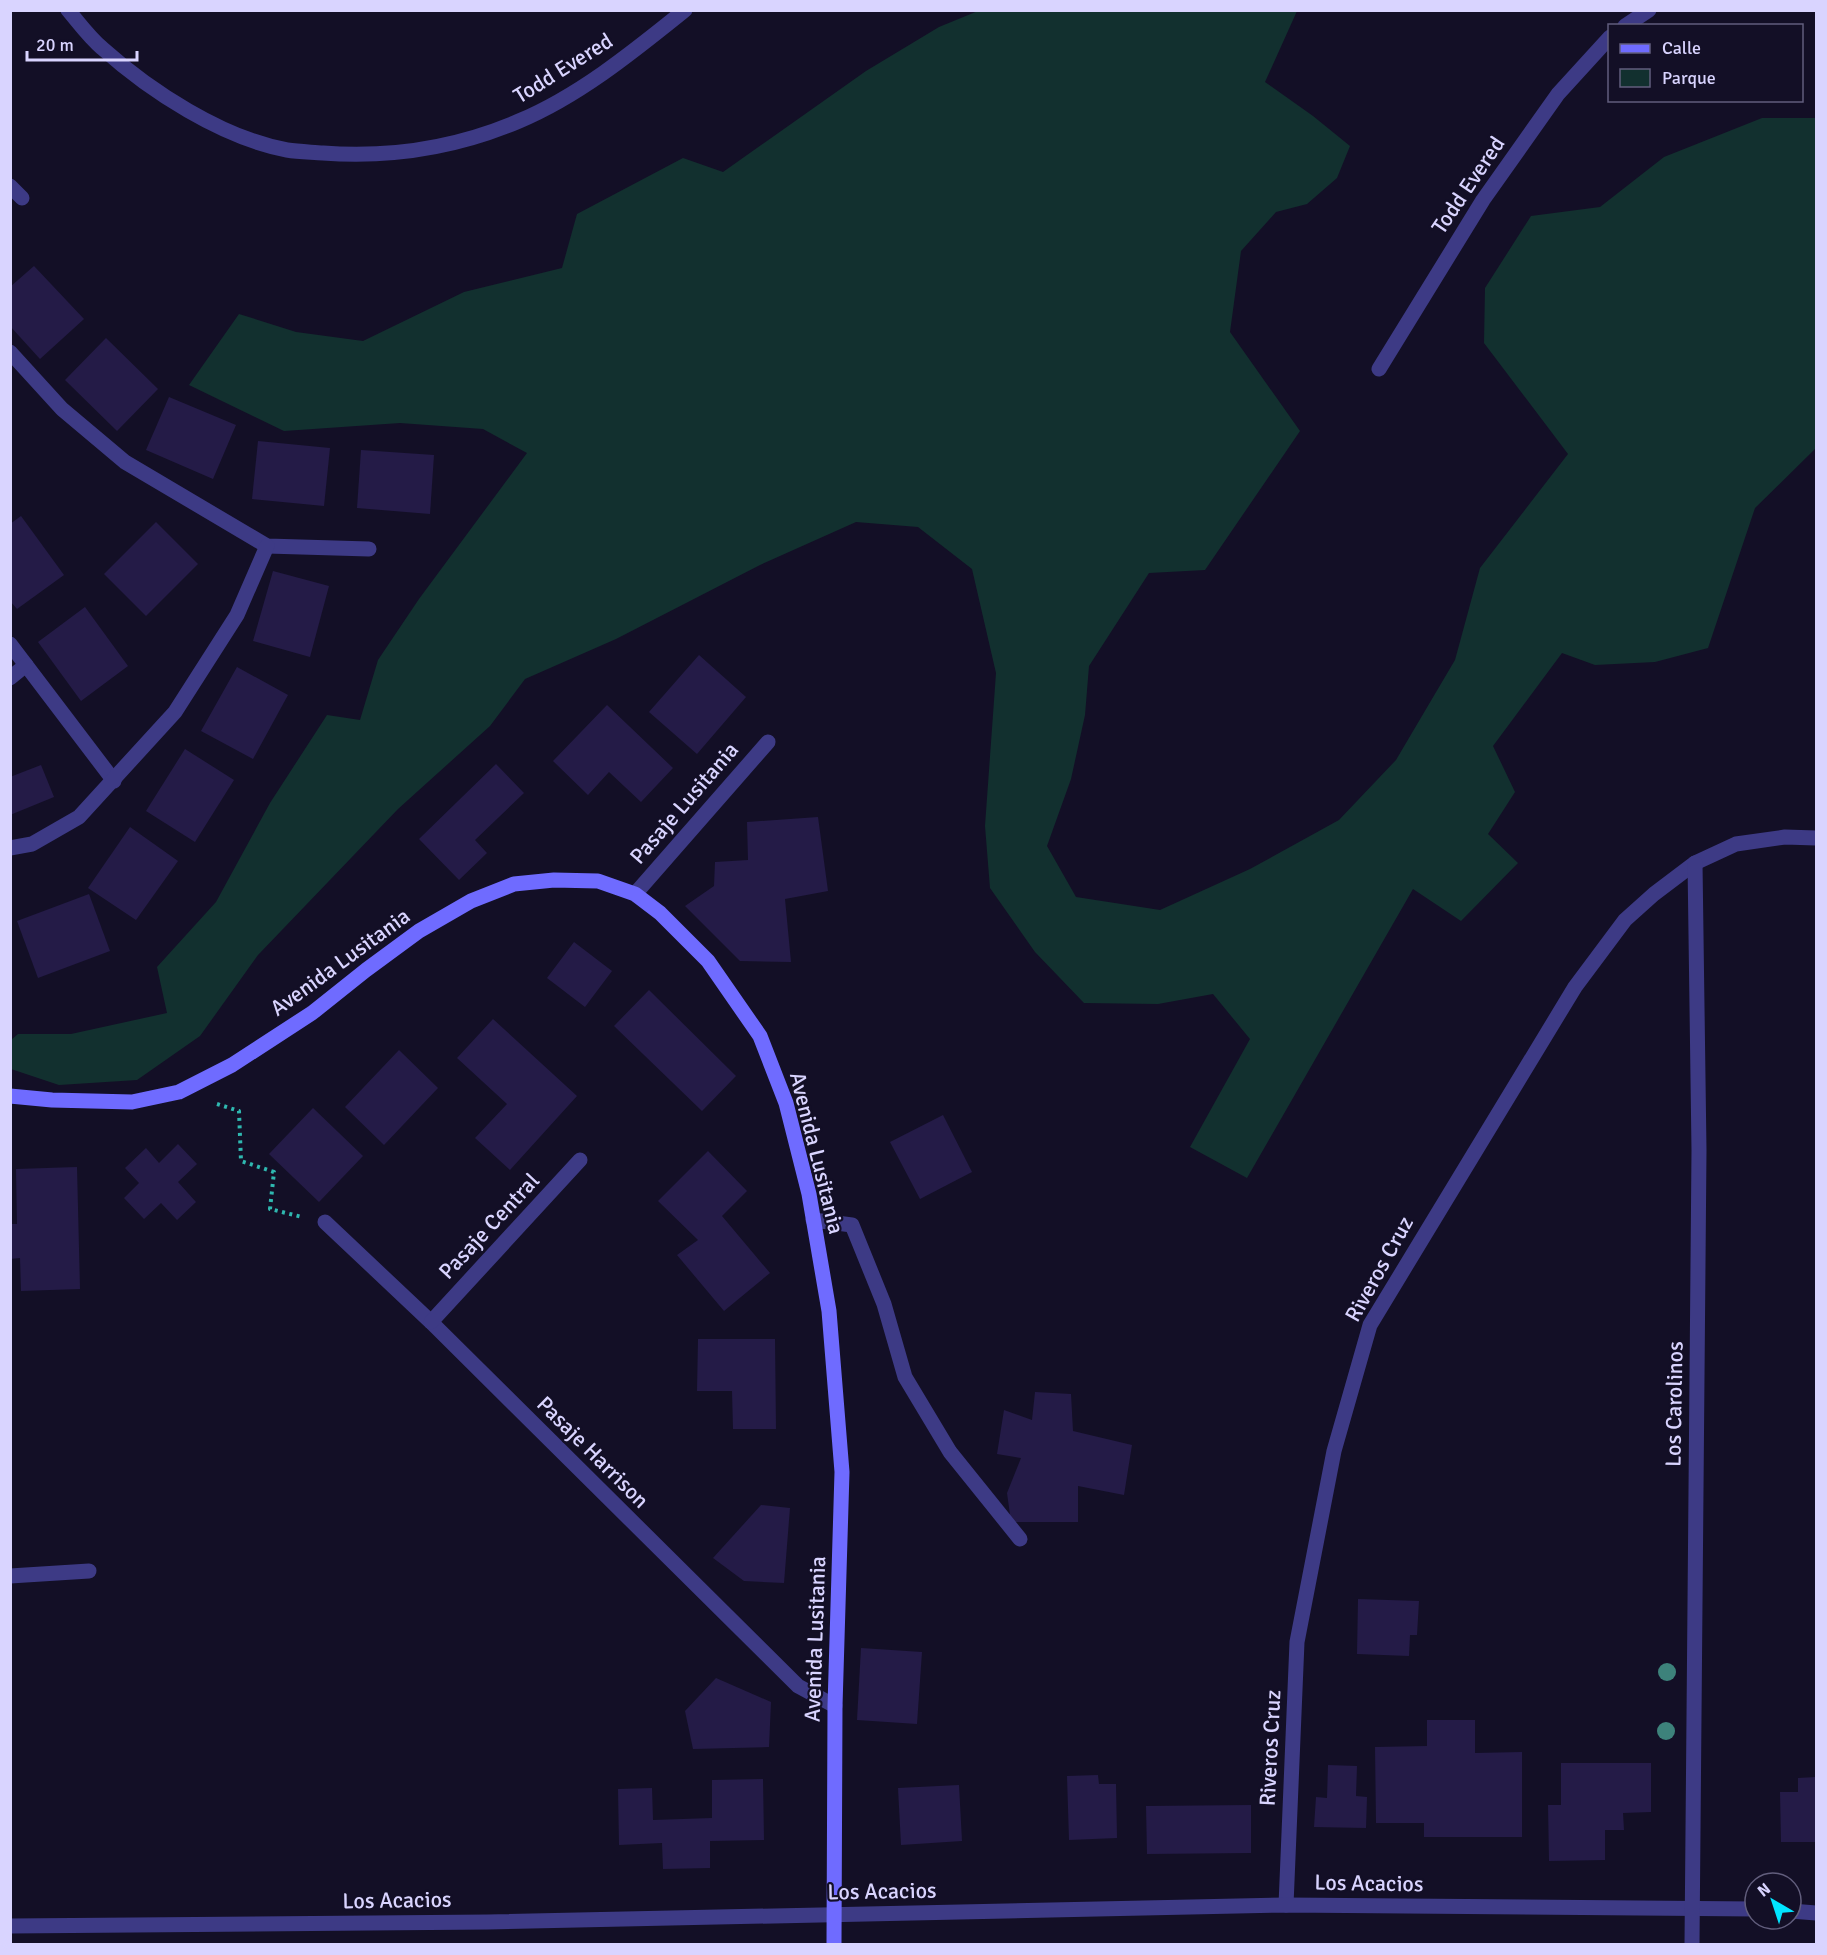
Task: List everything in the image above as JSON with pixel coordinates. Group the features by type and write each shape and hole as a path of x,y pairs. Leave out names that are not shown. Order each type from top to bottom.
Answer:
{"street":[{"name":"Todd Evered","path":"68,10 108,53 149,87 193,113 248,139 288,150 351,155 398,154 446,146 519,121 549,106 596,77 685,10"},
{"path":"1628,24 1649,10"},
{"name":"Todd Evered","path":"1379,369 1483,200 1558,94 1608,39"},
{"path":"10,186 22,198"},
{"path":"10,352 62,409 124,462 267,546 369,549"},
{"path":"10,848 32,844 80,817 175,712 237,615 267,546"},
{"path":"10,644 114,781"},
{"path":"10,678 26,665"},
{"name":"Pasaje Lusitania","path":"635,894 768,742"},
{"name":"Riveros Cruz","path":"1286,1905 1297,1642 1334,1450 1370,1325 1575,987 1625,920 1654,894 1695,863 1736,844 1785,837 1816,838"},
{"name":"Los Carolinos","path":"1692,1944 1699,1150 1695,863"},
{"name":"Avenida Lusitania","path":"10,1096 52,1100 132,1102 179,1092 232,1065 312,1013 420,931 471,901 514,884 554,880 598,881 635,894 660,913 708,961 760,1036 786,1103 813,1220 829,1311 842,1472 835,1706 834,1944"},
{"name":"Pasaje Central","path":"431,1322 580,1160"},
{"path":"813,1220 852,1226 884,1304 904,1377 950,1452 1020,1539"},
{"name":"Pasaje Harrison","path":"325,1222 431,1322 798,1686 835,1706"},
{"path":"10,1575 89,1571"},
{"name":"Los Acacios","path":"10,1926 488,1922 1286,1905 1743,1909"}],"path":[{"path":"179,1092 239,1111 241,1161 274,1172 270,1209 325,1222"}],"green space":[{"path":"978,11 1297,11 1265,82 1350,146 1337,178 1307,204 1276,212 1241,251 1230,332 1300,431 1205,570 1149,573 1089,666 1085,715 1071,779 1047,846 1076,897 1160,910 1250,869 1339,820 1396,760 1455,660 1480,568 1568,454 1484,343 1485,288 1531,216 1600,207 1664,157 1762,118 1816,118 1816,448 1755,508 1708,648 1655,662 1595,665 1562,653 1493,746 1515,792 1488,834 1518,863 1461,921 1413,889 1247,1178 1190,1147 1250,1039 1213,994 1158,1004 1084,1003 1035,952 990,888 985,826 996,673 972,569 918,527 856,522 760,565 616,639 525,679 490,726 398,809 258,955 200,1036 137,1080 59,1085 11,1069 11,1040 18,1034 71,1034 167,1013 157,967 216,902 270,803 327,715 360,720 378,660 419,599 527,453 483,429 400,423 284,431 189,385 239,314 296,332 363,341 464,292 562,268 577,214 683,158 723,172 866,71 939,27"}],"building":[{"path":"34,266 84,319 40,359 10,326 10,287"},
{"path":"106,338 158,389 117,431 65,380"},
{"path":"169,397 236,425 213,479 146,450"},
{"path":"258,441 330,448 324,506 252,499"},
{"path":"361,450 434,455 430,514 357,508"},
{"path":"21,516 64,575 17,609 10,601 10,524"},
{"path":"156,522 198,564 146,616 104,574"},
{"path":"273,571 329,586 310,657 253,641"},
{"path":"85,607 128,666 81,701 38,642"},
{"path":"699,655 746,697 697,754 649,712"},
{"path":"237,667 288,695 253,759 201,731"},
{"path":"607,705 673,768 641,802 609,772 588,795 553,761"},
{"path":"185,749 234,780 195,842 146,811"},
{"path":"496,764 524,793 475,840 487,853 459,880 419,839"},
{"path":"41,765 54,797 10,815 10,777"},
{"path":"818,817 828,891 785,899 791,962 740,961 685,906 714,886 715,862 748,860 747,822"},
{"path":"130,827 178,861 136,920 88,888"},
{"path":"89,894 110,951 38,978 17,921"},
{"path":"574,942 612,971 585,1007 547,978"},
{"path":"649,990 736,1076 702,1111 614,1026"},
{"path":"493,1019 577,1096 510,1170 475,1138 507,1104 457,1058"},
{"path":"399,1050 438,1088 384,1145 345,1107"},
{"path":"313,1108 363,1156 319,1202 269,1154"},
{"path":"943,1115 972,1172 920,1199 890,1142"},
{"path":"178,1144 197,1164 178,1182 196,1202 177,1220 161,1203 144,1219 124,1198 139,1183 125,1168 146,1148 159,1163"},
{"path":"708,1151 747,1191 722,1216 770,1273 724,1311 677,1255 698,1240 658,1201"},
{"path":"77,1167 80,1289 21,1291 20,1258 10,1259 10,1224 17,1224 16,1169"},
{"path":"698,1339 775,1339 776,1429 733,1429 732,1391 697,1391"},
{"path":"1035,1392 1071,1394 1073,1431 1132,1445 1124,1495 1078,1486 1078,1522 1011,1522 1007,1493 1021,1458 997,1454 1004,1410 1032,1420"},
{"path":"761,1505 790,1508 784,1583 744,1581 713,1558"},
{"path":"1358,1599 1419,1601 1417,1635 1410,1635 1409,1656 1357,1654"},
{"path":"861,1648 922,1652 917,1724 857,1720"},
{"path":"716,1678 771,1702 769,1747 693,1749 685,1711"},
{"path":"1427,1720 1475,1720 1475,1753 1522,1752 1522,1837 1424,1837 1424,1823 1376,1823 1375,1747 1427,1746"},
{"path":"1561,1763 1651,1763 1651,1812 1623,1813 1624,1830 1605,1830 1605,1860 1549,1861 1548,1805 1561,1805"},
{"path":"1328,1765 1357,1766 1356,1796 1367,1797 1366,1828 1314,1827 1316,1797 1327,1798"},
{"path":"1098,1775 1099,1784 1116,1784 1117,1838 1069,1840 1067,1776"},
{"path":"1816,1777 1816,1842 1781,1842 1780,1792 1798,1792 1798,1778"},
{"path":"763,1779 764,1840 710,1841 710,1868 663,1869 662,1843 619,1845 618,1789 652,1788 653,1820 712,1818 712,1780"},
{"path":"959,1785 962,1841 901,1845 898,1788"},
{"path":"1251,1805 1251,1853 1147,1854 1146,1806"}]}
